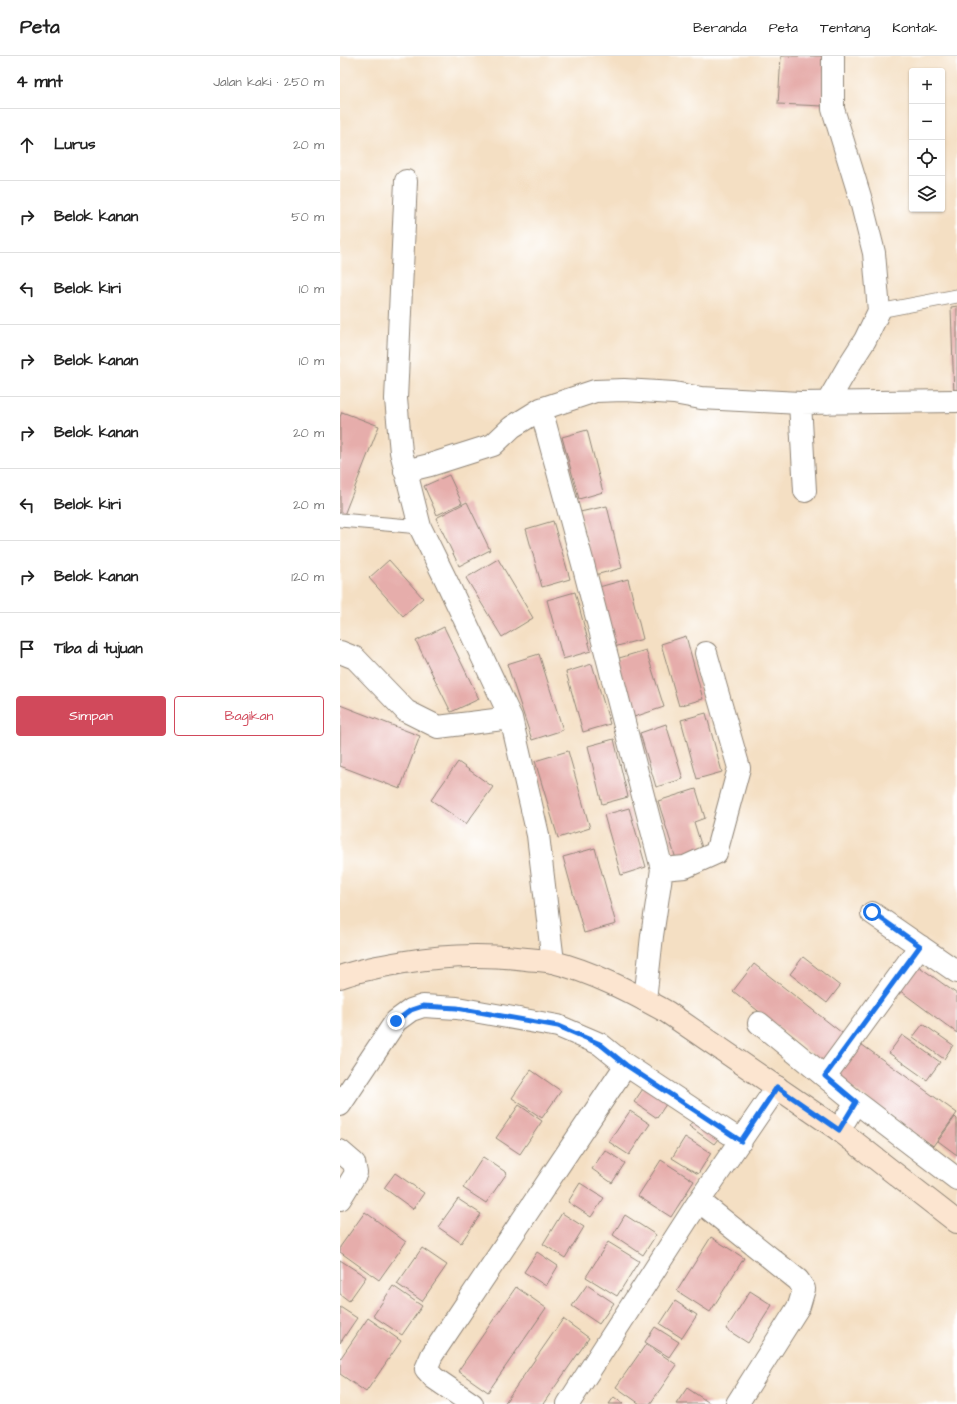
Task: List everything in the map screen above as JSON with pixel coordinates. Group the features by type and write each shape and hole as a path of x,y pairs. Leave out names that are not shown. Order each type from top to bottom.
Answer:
{"street":[{"path":"827,402 865,340 879,311 874,253 860,197 833,109 833,56"},
{"path":"406,181 396,399 401,452 420,527 511,718 538,835 552,962"},
{"path":"405,470 430,465 493,445 512,427 541,409 594,391 624,390 674,393 701,398 800,403 957,401"},
{"path":"800,403 806,491"},
{"path":"541,409 584,564 662,869 652,936 645,1000"},
{"path":"340,652 355,658 406,711 438,727 511,718"},
{"path":"662,869 685,867 716,853 739,768 706,653"},
{"path":"872,912 957,972"},
{"path":"825,1076 920,946"},
{"path":"340,977 349,973 370,968 445,956 499,956 552,962 594,975 667,1012 839,1130 957,1222"},
{"path":"340,1105 396,1021 411,1010 423,1006 457,1008 558,1026 600,1044 626,1065 741,1141"},
{"path":"759,1022 856,1102 957,1180"},
{"path":"472,1404 434,1378 426,1369 432,1356 626,1065"},
{"path":"568,1404 699,1201 777,1087"},
{"path":"839,1130 856,1102"},
{"path":"340,1151 354,1163 356,1173 340,1199"},
{"path":"699,1201 798,1280 804,1289 799,1306 737,1404"}],"lane":[{"path":"879,311 957,296"},
{"path":"340,520 420,527"}],"building":[{"path":"781,56 826,56 823,106 778,104"},
{"path":"957,306 957,396 954,396 951,307"},
{"path":"342,412 379,426 344,515 340,514 340,417"},
{"path":"587,430 603,492 579,499 562,437"},
{"path":"449,475 462,503 437,515 424,486"},
{"path":"467,502 490,550 459,566 436,518"},
{"path":"607,506 622,568 595,575 580,512"},
{"path":"553,521 570,579 542,587 526,529"},
{"path":"498,559 533,618 502,637 466,578"},
{"path":"389,560 423,598 403,616 369,578"},
{"path":"628,579 643,639 614,647 599,587"},
{"path":"575,592 591,651 563,659 547,600"},
{"path":"444,627 479,699 451,712 416,641"},
{"path":"686,636 703,699 679,706 661,644"},
{"path":"646,650 664,707 634,717 616,659"},
{"path":"539,654 563,730 532,740 507,664"},
{"path":"592,664 610,724 583,732 566,672"},
{"path":"340,705 420,736 400,789 340,766"},
{"path":"706,713 722,772 697,779 681,720"},
{"path":"666,724 683,779 656,787 640,733"},
{"path":"614,739 628,797 602,804 588,746"},
{"path":"568,751 590,828 558,838 535,761"},
{"path":"458,762 493,787 466,824 431,800"},
{"path":"696,789 705,818 694,822 703,851 676,859 658,801"},
{"path":"629,808 646,867 621,875 604,815"},
{"path":"595,848 616,924 584,933 563,857"},
{"path":"803,957 840,986 827,1003 790,974"},
{"path":"754,964 846,1036 825,1064 733,991"},
{"path":"917,965 957,994 957,1033 899,990"},
{"path":"923,1024 953,1045 944,1059 913,1037"},
{"path":"902,1035 940,1062 927,1080 889,1053"},
{"path":"858,1042 957,1113 933,1146 834,1075"},
{"path":"531,1070 561,1091 542,1118 512,1098"},
{"path":"647,1083 670,1098 657,1118 634,1102"},
{"path":"519,1105 542,1121 520,1154 496,1138"},
{"path":"630,1111 650,1124 629,1155 609,1142"},
{"path":"697,1115 722,1134 714,1144 689,1126"},
{"path":"955,1117 957,1119 957,1155 938,1141"},
{"path":"685,1137 711,1153 698,1174 672,1158"},
{"path":"605,1150 625,1163 612,1183 592,1169"},
{"path":"483,1157 507,1173 486,1203 463,1188"},
{"path":"661,1160 694,1181 671,1217 638,1196"},
{"path":"395,1173 424,1193 413,1209 384,1188"},
{"path":"580,1183 604,1198 591,1217 568,1202"},
{"path":"458,1199 481,1214 461,1243 438,1227"},
{"path":"365,1212 406,1242 379,1280 340,1252 340,1247"},
{"path":"562,1213 584,1227 565,1258 543,1244"},
{"path":"625,1215 656,1235 643,1255 613,1235"},
{"path":"711,1237 744,1258 710,1312 677,1291"},
{"path":"608,1242 639,1261 617,1296 586,1277"},
{"path":"422,1248 447,1265 422,1301 397,1284"},
{"path":"537,1252 558,1266 546,1286 524,1272"},
{"path":"340,1260 366,1277 349,1301 340,1294"},
{"path":"587,1285 614,1303 599,1324 572,1306"},
{"path":"393,1286 422,1306 402,1335 373,1316"},
{"path":"516,1287 546,1308 488,1392 458,1371"},
{"path":"750,1291 772,1305 748,1343 726,1329"},
{"path":"675,1301 697,1315 682,1338 660,1324"},
{"path":"340,1307 357,1318 340,1343"},
{"path":"368,1318 401,1341 366,1392 340,1374 340,1359"},
{"path":"563,1319 589,1338 543,1404 504,1404"},
{"path":"655,1327 679,1342 669,1357 645,1342"},
{"path":"646,1344 677,1365 650,1404 640,1404 616,1387"},
{"path":"687,1388 711,1404 676,1404"},
{"path":"614,1397 623,1404 609,1404"}],"route":[{"path":"396,1021 411,1010 423,1006 457,1008 558,1026 600,1044 626,1065 741,1141 777,1087 839,1130 856,1102 825,1076 920,946 872,912"}]}
